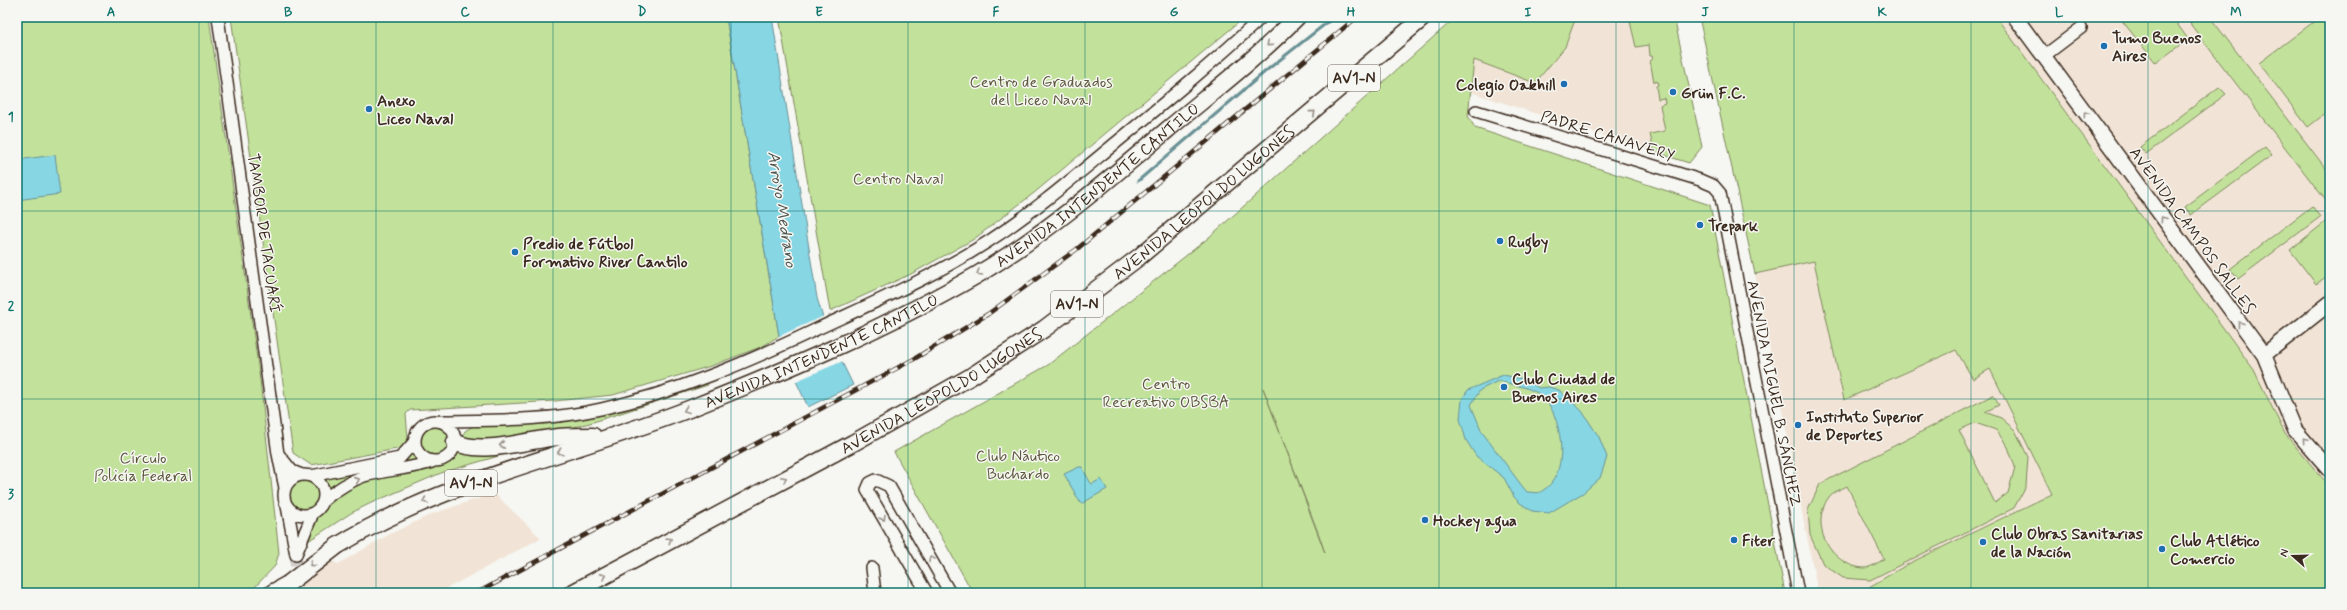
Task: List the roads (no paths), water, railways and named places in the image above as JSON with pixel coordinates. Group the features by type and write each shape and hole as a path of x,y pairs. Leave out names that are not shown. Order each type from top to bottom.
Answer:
{"highway":[{"name":"AVENIDA INTENDENTE CANTILO","path":"272,593 285,588 337,546 366,528 425,501 501,472 687,410 841,344 902,316 956,287 1044,230 1191,110 1297,17"},
{"name":"AVENIDA LEOPOLDO LUGONES","path":"572,593 860,439 970,377 1044,329 1139,257 1424,17"},
{"path":"455,440 462,446 479,448 559,437 611,436"}],"main road":[{"name":"AVENIDA CAMPOS SALLES","path":"2015,17 2264,355 2295,430 2330,470"},
{"path":"2264,355 2330,303"}],"street":[{"name":"TAMBOR DE TACUARÍ","path":"218,17 278,454 285,488"},
{"name":"AVENIDA INTENDENTE CANTILO","path":"441,421 532,418 599,410 714,374 780,347 831,323 950,264 990,240 1031,211 1208,67 1262,17"},
{"path":"2044,56 2081,28"},
{"name":"PADRE CANAVERY","path":"1476,111 1700,180 1714,186 1722,200"},
{"name":"AVENIDA MIGUEL B. SÁNCHEZ","path":"1722,200 1798,593"},
{"path":"455,440 452,430 441,421 433,420 420,427 414,442 400,458 292,480 285,488 284,500 287,506 296,555 313,513 322,505 324,500 337,490 364,476 417,467 440,461 448,457 455,440 464,427 477,420"},
{"path":"414,442 417,451 423,458 432,462"},
{"path":"278,454 292,471 320,483 323,488 324,500"},
{"path":"927,593 870,497 868,490 870,483 876,480 889,486 950,593"},
{"path":"287,506 296,514 302,515 313,513"},
{"path":"872,568 875,593"}],"water":[{"name":"Arroyo Medrano","path":"726,17 772,17 817,298 827,331 853,385 808,407 783,353 779,336"},
{"path":"55,155 60,194 17,200 17,160"},
{"path":"1503,375 1524,379 1539,388 1549,387 1559,390 1582,411 1599,437 1607,457 1600,478 1583,493 1549,513 1532,511 1520,503 1514,497 1504,478 1476,456 1466,440 1460,419 1462,399 1468,390","holes":["1498,381 1517,385 1537,393 1546,400 1552,410 1560,435 1560,461 1557,473 1551,483 1541,492 1527,492 1522,486 1482,432 1471,405 1480,390"]},
{"path":"1082,467 1092,484 1101,479 1107,489 1081,504 1064,474"}],"waterway":[{"path":"1138,181 1267,70 1334,17"}],"tunnel":[{"path":"291,582 295,574 296,555"}],"railway":[{"path":"477,593 914,359 988,314 1077,249 1357,17"}],"place":[{"name":"Tumo Buenos Aires","path":"2104,46"},
{"name":"Colegio Oakhill","path":"1564,84"},
{"name":"Grün F.C.","path":"1673,92"},
{"name":"Anexo Liceo Naval","path":"369,109"},
{"name":"Trepark","path":"1700,225"},
{"name":"Rugby","path":"1500,241"},
{"name":"Predio de Fútbol Formativo River Cantilo","path":"515,252"},
{"name":"Club Ciudad de Buenos Aires","path":"1504,387"},
{"name":"Instituto Superior de Deportes","path":"1798,425"},
{"name":"Hockey agua","path":"1425,520"},
{"name":"Fiter","path":"1734,540"},
{"name":"Club Obras Sanitarias de la Nación","path":"1983,542"},
{"name":"Club Atlético Comercio","path":"2162,549"}],"park label":[{"name":"Centro de Graduados del Liceo Naval","path":"1041,90"},
{"name":"Centro Naval","path":"898,178"},
{"name":"Centro Recreativo OBSBA","path":"1166,392"},
{"name":"Club Náutico Buchardo","path":"1018,464"},
{"name":"Círculo Policía Federal","path":"143,466"}]}
